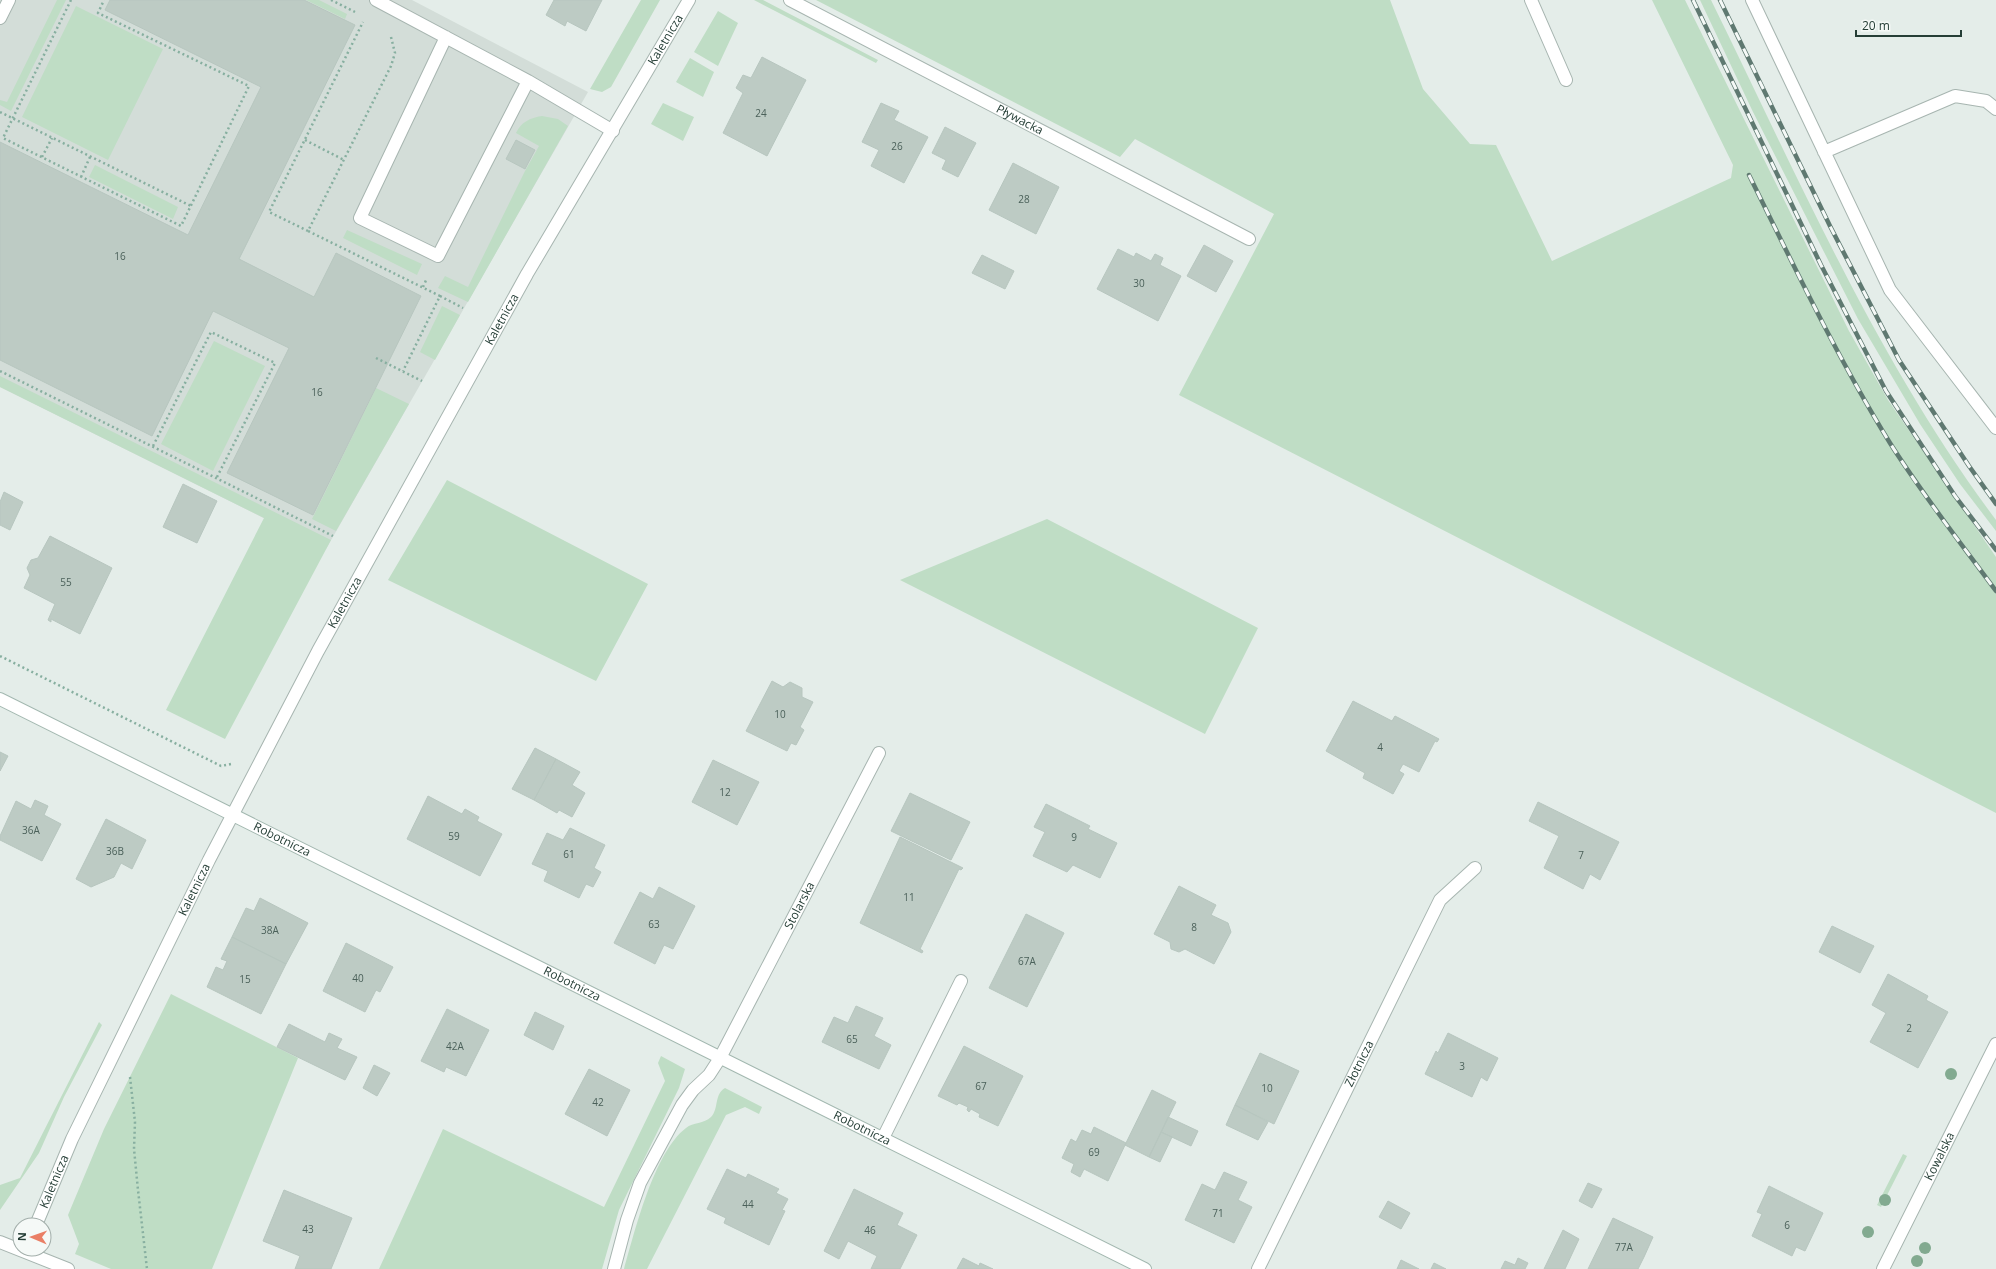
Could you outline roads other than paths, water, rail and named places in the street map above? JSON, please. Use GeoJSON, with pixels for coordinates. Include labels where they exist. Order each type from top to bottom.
{"type":"FeatureCollection","features":[{"type":"Feature","properties":{"kind":"street"},"geometry":{"type":"LineString","coordinates":[[0,18],[9,0]]}},
{"type":"Feature","properties":{"kind":"street"},"geometry":{"type":"LineString","coordinates":[[376,0],[528,82],[612,131]]}},
{"type":"Feature","properties":{"kind":"street","name":"Kaletnicza"},"geometry":{"type":"LineString","coordinates":[[39,1217],[72,1139],[232,814],[318,651],[527,274],[689,0]]}},
{"type":"Feature","properties":{"kind":"street","name":"Pływacka"},"geometry":{"type":"LineString","coordinates":[[790,0],[1249,239]]}},
{"type":"Feature","properties":{"kind":"street"},"geometry":{"type":"LineString","coordinates":[[1531,0],[1566,80]]}},
{"type":"Feature","properties":{"kind":"street"},"geometry":{"type":"LineString","coordinates":[[1752,0],[1890,290],[1996,428]]}},
{"type":"Feature","properties":{"kind":"street"},"geometry":{"type":"LineString","coordinates":[[446,37],[360,218],[438,256],[528,82]]}},
{"type":"Feature","properties":{"kind":"street"},"geometry":{"type":"LineString","coordinates":[[1824,152],[1955,96],[1986,102],[1996,109]]}},
{"type":"Feature","properties":{"kind":"street","name":"Robotnicza"},"geometry":{"type":"LineString","coordinates":[[0,699],[1144,1269]]}},
{"type":"Feature","properties":{"kind":"street","name":"Stolarska"},"geometry":{"type":"LineString","coordinates":[[614,1269],[627,1220],[640,1183],[682,1105],[693,1090],[709,1075],[720,1058],[879,753]]}},
{"type":"Feature","properties":{"kind":"street","name":"Złotnicza"},"geometry":{"type":"LineString","coordinates":[[1258,1269],[1440,900],[1475,868]]}},
{"type":"Feature","properties":{"kind":"street"},"geometry":{"type":"LineString","coordinates":[[883,1138],[961,981]]}},
{"type":"Feature","properties":{"kind":"street","name":"Kowalska"},"geometry":{"type":"LineString","coordinates":[[1883,1269],[1996,1044]]}},
{"type":"Feature","properties":{"kind":"street"},"geometry":{"type":"LineString","coordinates":[[0,1242],[12,1246]]}},
{"type":"Feature","properties":{"kind":"street"},"geometry":{"type":"LineString","coordinates":[[39,1257],[68,1269]]}},
{"type":"Feature","properties":{"kind":"railway"},"geometry":{"type":"LineString","coordinates":[[1693,0],[1821,265],[1886,391],[1955,496],[1996,550]]}},
{"type":"Feature","properties":{"kind":"railway"},"geometry":{"type":"LineString","coordinates":[[1720,0],[1830,226],[1899,360],[1996,504]]}},
{"type":"Feature","properties":{"kind":"railway"},"geometry":{"type":"LineString","coordinates":[[1749,175],[1816,311],[1871,411],[1915,481],[1996,591]]}}]}
